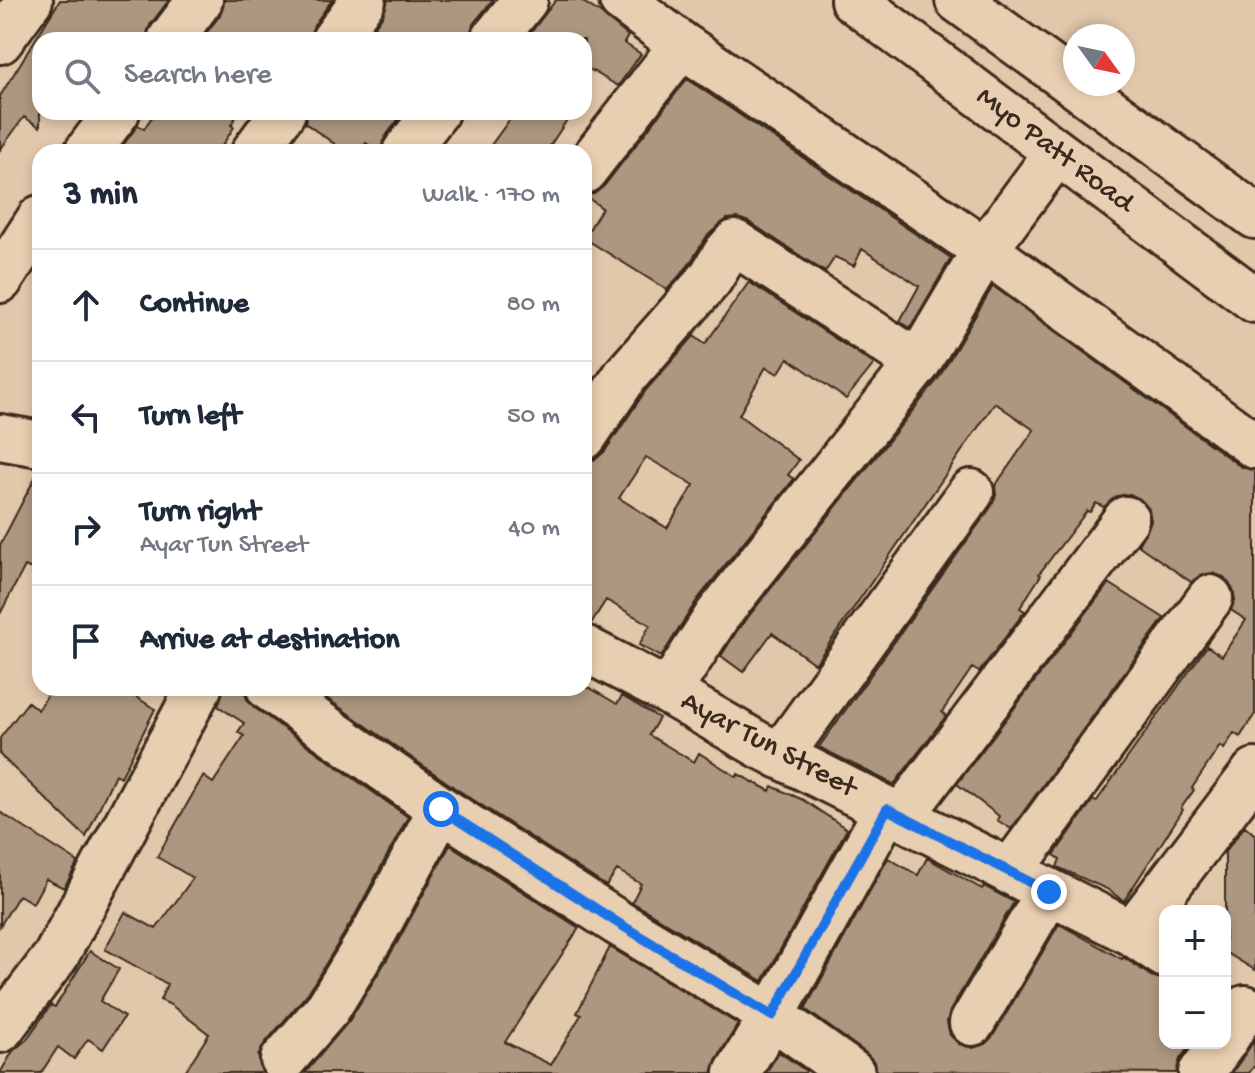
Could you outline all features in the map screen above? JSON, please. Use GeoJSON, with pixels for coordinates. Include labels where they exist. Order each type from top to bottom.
{"type":"FeatureCollection","features":[{"type":"Feature","properties":{"kind":"street"},"geometry":{"type":"LineString","coordinates":[[0,41],[30,0]]}},
{"type":"Feature","properties":{"kind":"street"},"geometry":{"type":"LineString","coordinates":[[176,32],[200,0]]}},
{"type":"Feature","properties":{"kind":"street"},"geometry":{"type":"LineString","coordinates":[[340,32],[363,0]]}},
{"type":"Feature","properties":{"kind":"street"},"geometry":{"type":"LineString","coordinates":[[499,32],[525,0]]}},
{"type":"Feature","properties":{"kind":"street"},"geometry":{"type":"LineString","coordinates":[[622,0],[682,45],[985,250],[1255,446]]}},
{"type":"Feature","properties":{"kind":"street","name":"Myo Patt Road"},"geometry":{"type":"LineString","coordinates":[[853,0],[1255,300]]}},
{"type":"Feature","properties":{"kind":"street"},"geometry":{"type":"LineString","coordinates":[[958,0],[1255,216]]}},
{"type":"Feature","properties":{"kind":"street"},"geometry":{"type":"LineString","coordinates":[[592,161],[682,45]]}},
{"type":"Feature","properties":{"kind":"street"},"geometry":{"type":"LineString","coordinates":[[93,144],[111,120]]}},
{"type":"Feature","properties":{"kind":"street"},"geometry":{"type":"LineString","coordinates":[[260,144],[277,120]]}},
{"type":"Feature","properties":{"kind":"street"},"geometry":{"type":"LineString","coordinates":[[411,144],[430,120]]}},
{"type":"Feature","properties":{"kind":"street"},"geometry":{"type":"LineString","coordinates":[[668,692],[717,616],[918,363],[985,250],[1056,154]]}},
{"type":"Feature","properties":{"kind":"street"},"geometry":{"type":"LineString","coordinates":[[0,280],[32,230]]}},
{"type":"Feature","properties":{"kind":"street"},"geometry":{"type":"LineString","coordinates":[[592,425],[626,375],[710,279],[735,243],[918,363]]}},
{"type":"Feature","properties":{"kind":"street"},"geometry":{"type":"LineString","coordinates":[[0,437],[32,443]]}},
{"type":"Feature","properties":{"kind":"street"},"geometry":{"type":"LineString","coordinates":[[780,756],[971,492]]}},
{"type":"Feature","properties":{"kind":"street"},"geometry":{"type":"LineString","coordinates":[[737,1073],[894,813],[1126,519]]}},
{"type":"Feature","properties":{"kind":"street"},"geometry":{"type":"LineString","coordinates":[[1010,872],[1210,598]]}},
{"type":"Feature","properties":{"kind":"street","name":"Ayar Tun Street"},"geometry":{"type":"LineString","coordinates":[[592,652],[780,756],[1148,944]]}},
{"type":"Feature","properties":{"kind":"street"},"geometry":{"type":"LineString","coordinates":[[0,1030],[56,956],[195,696]]}},
{"type":"Feature","properties":{"kind":"street"},"geometry":{"type":"LineString","coordinates":[[280,696],[441,809],[618,923],[772,1016],[852,1073]]}},
{"type":"Feature","properties":{"kind":"street"},"geometry":{"type":"LineString","coordinates":[[1148,944],[1255,771]]}},
{"type":"Feature","properties":{"kind":"street"},"geometry":{"type":"LineString","coordinates":[[283,1060],[328,1008],[375,931],[441,809]]}},
{"type":"Feature","properties":{"kind":"street"},"geometry":{"type":"LineString","coordinates":[[972,1023],[1049,892]]}},
{"type":"Feature","properties":{"kind":"street"},"geometry":{"type":"LineString","coordinates":[[1201,1073],[1235,1020]]}},
{"type":"Feature","properties":{"kind":"building"},"geometry":{"type":"Polygon","coordinates":[[[60,0],[169,0],[148,32],[40,32],[60,0]]]}},
{"type":"Feature","properties":{"kind":"building"},"geometry":{"type":"Polygon","coordinates":[[[224,0],[332,0],[312,32],[207,32],[220,15],[224,0]]]}},
{"type":"Feature","properties":{"kind":"building"},"geometry":{"type":"Polygon","coordinates":[[[388,0],[493,0],[473,24],[471,32],[371,32],[383,15],[388,0]]]}},
{"type":"Feature","properties":{"kind":"building"},"geometry":{"type":"Polygon","coordinates":[[[556,0],[580,0],[628,36],[624,43],[641,54],[618,86],[592,71],[592,32],[531,32],[556,0]]]}},
{"type":"Feature","properties":{"kind":"building"},"geometry":{"type":"Polygon","coordinates":[[[32,45],[32,120],[40,120],[40,127],[24,117],[0,150],[0,96],[32,45]]]}},
{"type":"Feature","properties":{"kind":"building"},"geometry":{"type":"Polygon","coordinates":[[[687,79],[951,258],[910,328],[900,321],[919,286],[862,249],[854,266],[835,257],[825,272],[749,222],[738,218],[727,219],[707,236],[688,266],[667,290],[592,243],[592,225],[602,208],[592,201],[592,194],[604,186],[687,79]]]}},
{"type":"Feature","properties":{"kind":"building"},"geometry":{"type":"Polygon","coordinates":[[[150,120],[234,120],[231,125],[234,127],[223,144],[124,144],[138,125],[144,129],[150,120]]]}},
{"type":"Feature","properties":{"kind":"building"},"geometry":{"type":"Polygon","coordinates":[[[306,120],[398,120],[383,144],[335,144],[305,123],[306,120]]]}},
{"type":"Feature","properties":{"kind":"building"},"geometry":{"type":"Polygon","coordinates":[[[509,120],[567,120],[551,144],[492,144],[509,120]]]}},
{"type":"Feature","properties":{"kind":"building"},"geometry":{"type":"Polygon","coordinates":[[[749,282],[874,364],[846,399],[788,358],[778,374],[766,367],[739,415],[799,460],[788,475],[794,479],[697,600],[661,657],[639,645],[650,625],[606,600],[592,622],[592,460],[605,451],[646,390],[694,336],[705,344],[749,282]],[[646,457],[619,498],[667,528],[694,485],[646,457]]]}},
{"type":"Feature","properties":{"kind":"building"},"geometry":{"type":"Polygon","coordinates":[[[993,286],[1240,466],[1255,471],[1255,714],[1240,737],[1234,733],[1224,749],[1220,746],[1124,901],[1107,889],[1057,867],[1060,859],[1054,855],[1093,800],[1096,802],[1207,646],[1222,656],[1246,620],[1231,610],[1235,600],[1233,589],[1224,577],[1212,573],[1201,575],[1191,582],[1138,545],[1151,521],[1149,509],[1140,499],[1130,494],[1117,496],[1104,507],[1096,503],[1090,512],[1087,511],[1039,574],[1020,608],[1025,611],[979,672],[972,668],[942,712],[946,716],[895,783],[819,747],[991,507],[996,495],[995,486],[1034,430],[995,403],[815,664],[772,633],[743,672],[721,656],[737,631],[938,379],[993,286]]]}},
{"type":"Feature","properties":{"kind":"building"},"geometry":{"type":"Polygon","coordinates":[[[32,483],[32,569],[25,566],[0,614],[0,545],[32,483]]]}},
{"type":"Feature","properties":{"kind":"building"},"geometry":{"type":"Polygon","coordinates":[[[1109,583],[1164,618],[1011,829],[957,784],[1109,583]]]}},
{"type":"Feature","properties":{"kind":"building"},"geometry":{"type":"Polygon","coordinates":[[[592,689],[617,704],[622,696],[659,718],[649,735],[694,762],[699,753],[737,777],[738,774],[770,791],[772,786],[803,800],[847,829],[763,981],[632,902],[641,884],[617,870],[606,886],[455,788],[323,696],[592,696],[592,689]]]}},
{"type":"Feature","properties":{"kind":"building"},"geometry":{"type":"Polygon","coordinates":[[[47,696],[137,696],[155,709],[121,777],[115,774],[86,837],[0,755],[0,738],[28,702],[38,710],[47,696]]]}},
{"type":"Feature","properties":{"kind":"building"},"geometry":{"type":"Polygon","coordinates":[[[221,696],[246,696],[255,708],[408,817],[353,919],[308,993],[264,1044],[258,1056],[263,1073],[184,1073],[209,1034],[160,1000],[167,984],[105,949],[125,912],[156,929],[193,878],[157,857],[203,776],[213,783],[244,736],[238,732],[244,723],[218,706],[221,696]]]}},
{"type":"Feature","properties":{"kind":"building"},"geometry":{"type":"Polygon","coordinates":[[[0,812],[78,862],[64,888],[46,879],[33,903],[19,895],[0,926],[0,812]]]}},
{"type":"Feature","properties":{"kind":"building"},"geometry":{"type":"Polygon","coordinates":[[[1245,826],[1255,835],[1255,970],[1231,956],[1231,905],[1225,905],[1225,852],[1245,826]]]}},
{"type":"Feature","properties":{"kind":"building"},"geometry":{"type":"Polygon","coordinates":[[[450,845],[579,928],[505,1042],[551,1065],[581,1015],[577,1013],[610,947],[738,1024],[716,1060],[712,1073],[305,1073],[349,1021],[397,943],[450,845]]]}},
{"type":"Feature","properties":{"kind":"building"},"geometry":{"type":"Polygon","coordinates":[[[888,858],[918,875],[927,858],[982,889],[984,886],[1014,902],[950,1011],[947,1022],[950,1035],[959,1044],[973,1048],[985,1044],[993,1036],[1059,924],[1159,978],[1159,1049],[1188,1049],[1180,1059],[1176,1073],[876,1071],[874,1062],[866,1053],[805,1009],[888,858]]]}},
{"type":"Feature","properties":{"kind":"building"},"geometry":{"type":"Polygon","coordinates":[[[90,951],[119,969],[100,1001],[124,1017],[103,1049],[88,1039],[74,1059],[58,1047],[41,1073],[0,1073],[13,1051],[26,1040],[51,1005],[55,1007],[90,951]]]}},
{"type":"Feature","properties":{"kind":"building"},"geometry":{"type":"Polygon","coordinates":[[[1254,1041],[1255,1065],[1249,1073],[1232,1073],[1254,1041]]]}},
{"type":"Feature","properties":{"kind":"building"},"geometry":{"type":"Polygon","coordinates":[[[779,1052],[806,1071],[805,1073],[766,1073],[779,1052]]]}},
{"type":"Feature","properties":{"kind":"route"},"geometry":{"type":"LineString","coordinates":[[441,809],[618,923],[772,1016],[887,809],[1049,892]]}}]}
